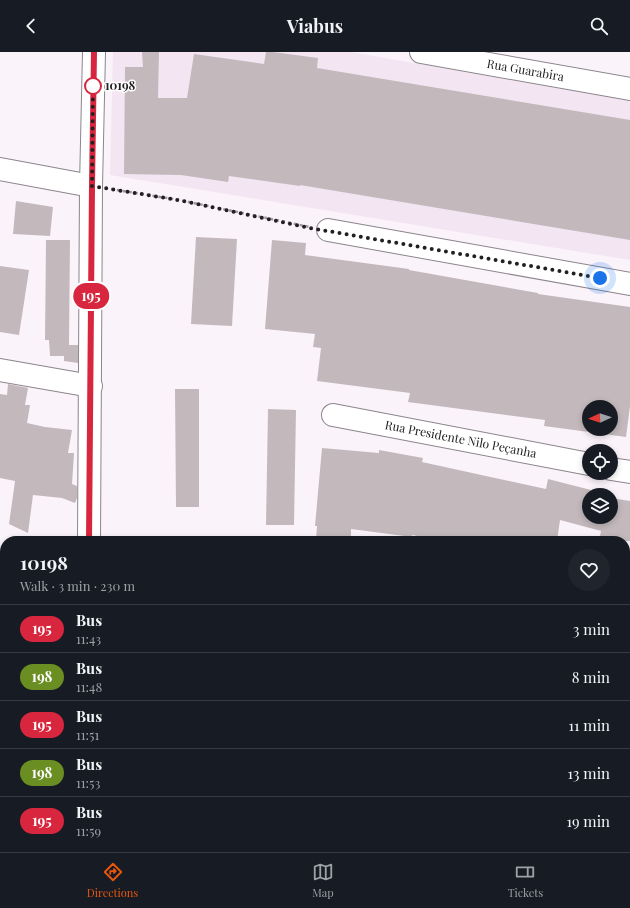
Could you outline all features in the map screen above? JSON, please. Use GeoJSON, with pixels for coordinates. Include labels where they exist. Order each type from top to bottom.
{"type":"FeatureCollection","features":[{"type":"Feature","properties":{"kind":"street"},"geometry":{"type":"LineString","coordinates":[[89,536],[94,52]]}},
{"type":"Feature","properties":{"kind":"street","name":"Rua Guarabira"},"geometry":{"type":"LineString","coordinates":[[421,52],[630,89]]}},
{"type":"Feature","properties":{"kind":"street"},"geometry":{"type":"LineString","coordinates":[[0,169],[92,186]]}},
{"type":"Feature","properties":{"kind":"street"},"geometry":{"type":"LineString","coordinates":[[328,230],[630,284]]}},
{"type":"Feature","properties":{"kind":"street"},"geometry":{"type":"LineString","coordinates":[[0,370],[91,386]]}},
{"type":"Feature","properties":{"kind":"street","name":"Rua Presidente Nilo Peçanha"},"geometry":{"type":"LineString","coordinates":[[333,415],[582,463]]}},
{"type":"Feature","properties":{"kind":"street"},"geometry":{"type":"LineString","coordinates":[[618,470],[630,472]]}},
{"type":"Feature","properties":{"kind":"path"},"geometry":{"type":"LineString","coordinates":[[92,186],[178,200],[310,228],[328,230]]}},
{"type":"Feature","properties":{"kind":"shaded area"},"geometry":{"type":"Polygon","coordinates":[[[113,52],[351,52],[630,101],[630,260],[110,175],[113,52]]]}},
{"type":"Feature","properties":{"kind":"building"},"geometry":{"type":"Polygon","coordinates":[[[142,52],[159,52],[158,98],[187,98],[194,54],[264,64],[266,52],[273,52],[318,58],[317,68],[630,120],[630,240],[300,185],[229,176],[228,182],[181,175],[124,174],[125,67],[143,67],[142,52]]]}},
{"type":"Feature","properties":{"kind":"building"},"geometry":{"type":"Polygon","coordinates":[[[16,201],[53,207],[50,236],[13,234],[16,201]]]}},
{"type":"Feature","properties":{"kind":"building"},"geometry":{"type":"Polygon","coordinates":[[[196,237],[237,239],[232,326],[191,324],[196,237]]]}},
{"type":"Feature","properties":{"kind":"building"},"geometry":{"type":"Polygon","coordinates":[[[46,240],[70,240],[69,345],[78,345],[78,363],[64,361],[64,356],[50,356],[49,340],[45,340],[46,240]]]}},
{"type":"Feature","properties":{"kind":"building"},"geometry":{"type":"Polygon","coordinates":[[[272,240],[306,243],[305,255],[409,269],[538,294],[630,307],[630,406],[626,437],[618,436],[618,400],[582,400],[582,431],[544,426],[545,420],[408,402],[410,393],[317,381],[321,348],[313,347],[315,334],[265,329],[272,240]]]}},
{"type":"Feature","properties":{"kind":"building"},"geometry":{"type":"Polygon","coordinates":[[[0,266],[29,270],[19,335],[0,332],[0,266]]]}},
{"type":"Feature","properties":{"kind":"building"},"geometry":{"type":"Polygon","coordinates":[[[8,384],[28,388],[25,405],[30,405],[27,423],[72,430],[68,453],[74,453],[72,484],[77,486],[77,498],[75,503],[62,498],[33,495],[28,533],[9,524],[15,481],[0,478],[0,394],[7,395],[8,384]]]}},
{"type":"Feature","properties":{"kind":"building"},"geometry":{"type":"Polygon","coordinates":[[[175,389],[199,389],[199,507],[176,507],[175,389]]]}},
{"type":"Feature","properties":{"kind":"building"},"geometry":{"type":"Polygon","coordinates":[[[268,409],[296,410],[294,525],[266,525],[268,409]]]}},
{"type":"Feature","properties":{"kind":"building"},"geometry":{"type":"Polygon","coordinates":[[[322,448],[379,453],[379,450],[423,458],[422,462],[546,489],[548,479],[583,488],[582,524],[618,524],[618,499],[630,501],[630,536],[600,536],[601,531],[560,520],[558,536],[404,536],[351,529],[351,536],[316,536],[317,526],[315,526],[322,448]]]}},
{"type":"Feature","properties":{"kind":"bus line","name":"195"},"geometry":{"type":"LineString","coordinates":[[89,536],[94,52]]}},
{"type":"Feature","properties":{"kind":"place","name":"10198"},"geometry":{"type":"Point","coordinates":[93,86]}},
{"type":"Feature","properties":{"kind":"route"},"geometry":{"type":"LineString","coordinates":[[93,86],[93,82],[92,186],[178,200],[310,228],[600,278]]}}]}
